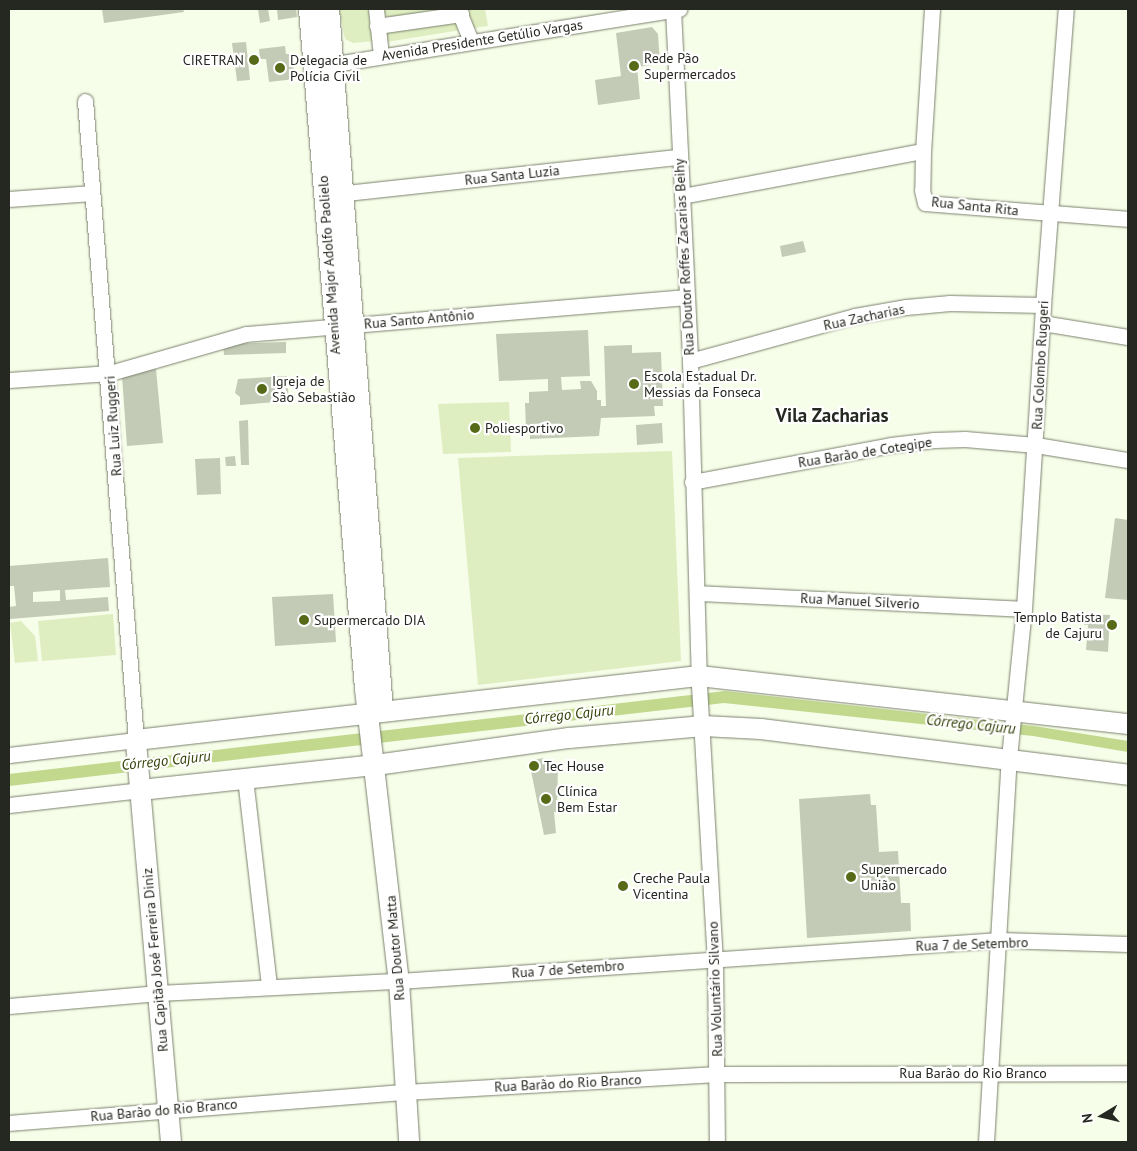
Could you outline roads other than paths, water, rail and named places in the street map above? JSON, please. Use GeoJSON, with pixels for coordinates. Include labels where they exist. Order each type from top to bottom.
{"type":"FeatureCollection","features":[{"type":"Feature","properties":{"kind":"main road","name":"Avenida Major Adolfo Paolielo"},"geometry":{"type":"LineString","coordinates":[[309,9],[324,66],[346,193],[375,717]]}},
{"type":"Feature","properties":{"kind":"main road","name":"Avenida Major Adolfo Paolielo"},"geometry":{"type":"LineString","coordinates":[[329,9],[324,66],[334,326],[365,689],[375,717]]}},
{"type":"Feature","properties":{"kind":"main road"},"geometry":{"type":"LineString","coordinates":[[137,745],[699,680],[1012,715],[1128,724]]}},
{"type":"Feature","properties":{"kind":"main road","name":"Rua Doutor Matta"},"geometry":{"type":"LineString","coordinates":[[375,717],[375,759],[399,981],[409,1142]]}},
{"type":"Feature","properties":{"kind":"main road"},"geometry":{"type":"LineString","coordinates":[[141,784],[245,778],[375,759],[703,721],[761,729],[1009,754],[1128,775]]}},
{"type":"Feature","properties":{"kind":"main road","name":"Rua Capitão José Ferreira Diniz"},"geometry":{"type":"LineString","coordinates":[[137,745],[171,1142]]}},
{"type":"Feature","properties":{"kind":"street"},"geometry":{"type":"LineString","coordinates":[[376,9],[380,56]]}},
{"type":"Feature","properties":{"kind":"street","name":"Avenida Presidente Getúlio Vargas"},"geometry":{"type":"LineString","coordinates":[[324,66],[675,9]]}},
{"type":"Feature","properties":{"kind":"street","name":"Rua Doutor Roffes Zacarias Beihy"},"geometry":{"type":"LineString","coordinates":[[675,9],[685,298],[690,361],[699,680]]}},
{"type":"Feature","properties":{"kind":"street","name":"Rua Santa Rita"},"geometry":{"type":"LineString","coordinates":[[932,9],[923,151],[923,198],[929,205],[1128,219]]}},
{"type":"Feature","properties":{"kind":"street","name":"Rua Colombo Ruggeri"},"geometry":{"type":"LineString","coordinates":[[986,1142],[1000,940],[1009,754],[1024,609],[1036,445],[1043,305],[1066,9]]}},
{"type":"Feature","properties":{"kind":"street"},"geometry":{"type":"LineString","coordinates":[[377,26],[459,12],[471,42]]}},
{"type":"Feature","properties":{"kind":"street","name":"Rua Luiz Ruggeri"},"geometry":{"type":"LineString","coordinates":[[85,101],[110,373],[137,745]]}},
{"type":"Feature","properties":{"kind":"street"},"geometry":{"type":"LineString","coordinates":[[682,196],[923,151]]}},
{"type":"Feature","properties":{"kind":"street","name":"Rua Santa Luzia"},"geometry":{"type":"LineString","coordinates":[[346,193],[679,157]]}},
{"type":"Feature","properties":{"kind":"street"},"geometry":{"type":"LineString","coordinates":[[9,199],[92,193]]}},
{"type":"Feature","properties":{"kind":"street","name":"Rua Santo Antônio"},"geometry":{"type":"LineString","coordinates":[[9,380],[110,373],[246,334],[685,298]]}},
{"type":"Feature","properties":{"kind":"street","name":"Rua Zacharias"},"geometry":{"type":"LineString","coordinates":[[690,361],[855,316],[950,303],[1043,305]]}},
{"type":"Feature","properties":{"kind":"street"},"geometry":{"type":"LineString","coordinates":[[1043,323],[1128,337]]}},
{"type":"Feature","properties":{"kind":"street","name":"Rua Barão de Cotegipe"},"geometry":{"type":"LineString","coordinates":[[692,482],[900,444],[965,439],[1036,445],[1128,460]]}},
{"type":"Feature","properties":{"kind":"street","name":"Rua Manuel Silverio"},"geometry":{"type":"LineString","coordinates":[[697,593],[1024,609]]}},
{"type":"Feature","properties":{"kind":"street","name":"Rua Voluntário Silvano"},"geometry":{"type":"LineString","coordinates":[[699,680],[703,721],[715,959],[717,1142]]}},
{"type":"Feature","properties":{"kind":"street"},"geometry":{"type":"LineString","coordinates":[[9,755],[137,745]]}},
{"type":"Feature","properties":{"kind":"street"},"geometry":{"type":"LineString","coordinates":[[245,778],[269,986]]}},
{"type":"Feature","properties":{"kind":"street"},"geometry":{"type":"LineString","coordinates":[[9,805],[141,784]]}},
{"type":"Feature","properties":{"kind":"street","name":"Rua 7 de Setembro"},"geometry":{"type":"LineString","coordinates":[[9,1006],[158,993],[399,981],[1000,940],[1128,944]]}},
{"type":"Feature","properties":{"kind":"street","name":"Rua Barão do Rio Branco"},"geometry":{"type":"LineString","coordinates":[[9,1123],[168,1109],[405,1092],[717,1074],[1128,1073]]}},
{"type":"Feature","properties":{"kind":"water","name":"Córrego Cajuru"},"geometry":{"type":"Polygon","coordinates":[[[725,691],[1034,726],[1128,741],[1128,752],[1033,736],[724,703],[9,786],[9,774],[725,691]]]}},
{"type":"Feature","properties":{"kind":"place","name":"CIRETRAN"},"geometry":{"type":"Point","coordinates":[254,60]}},
{"type":"Feature","properties":{"kind":"place","name":"Rede Pão Supermercados"},"geometry":{"type":"Point","coordinates":[634,66]}},
{"type":"Feature","properties":{"kind":"place","name":"Delegacia de Polícia Civil"},"geometry":{"type":"Point","coordinates":[280,68]}},
{"type":"Feature","properties":{"kind":"place","name":"Escola Estadual Dr. Messias da Fonseca"},"geometry":{"type":"Point","coordinates":[634,384]}},
{"type":"Feature","properties":{"kind":"place","name":"Igreja de São Sebastião"},"geometry":{"type":"Point","coordinates":[262,389]}},
{"type":"Feature","properties":{"kind":"place","name":"Poliesportivo"},"geometry":{"type":"Point","coordinates":[475,428]}},
{"type":"Feature","properties":{"kind":"place","name":"Supermercado DIA"},"geometry":{"type":"Point","coordinates":[304,620]}},
{"type":"Feature","properties":{"kind":"place","name":"Templo Batista de Cajuru"},"geometry":{"type":"Point","coordinates":[1112,625]}},
{"type":"Feature","properties":{"kind":"place","name":"Tec House"},"geometry":{"type":"Point","coordinates":[534,766]}},
{"type":"Feature","properties":{"kind":"place","name":"Clínica Bem Estar"},"geometry":{"type":"Point","coordinates":[546,799]}},
{"type":"Feature","properties":{"kind":"place","name":"Supermercado União"},"geometry":{"type":"Point","coordinates":[851,877]}},
{"type":"Feature","properties":{"kind":"place","name":"Creche Paula Vicentina"},"geometry":{"type":"Point","coordinates":[623,886]}},
{"type":"Feature","properties":{"kind":"district","name":"Vila Zacharias"},"geometry":{"type":"Point","coordinates":[832,416]}}]}
